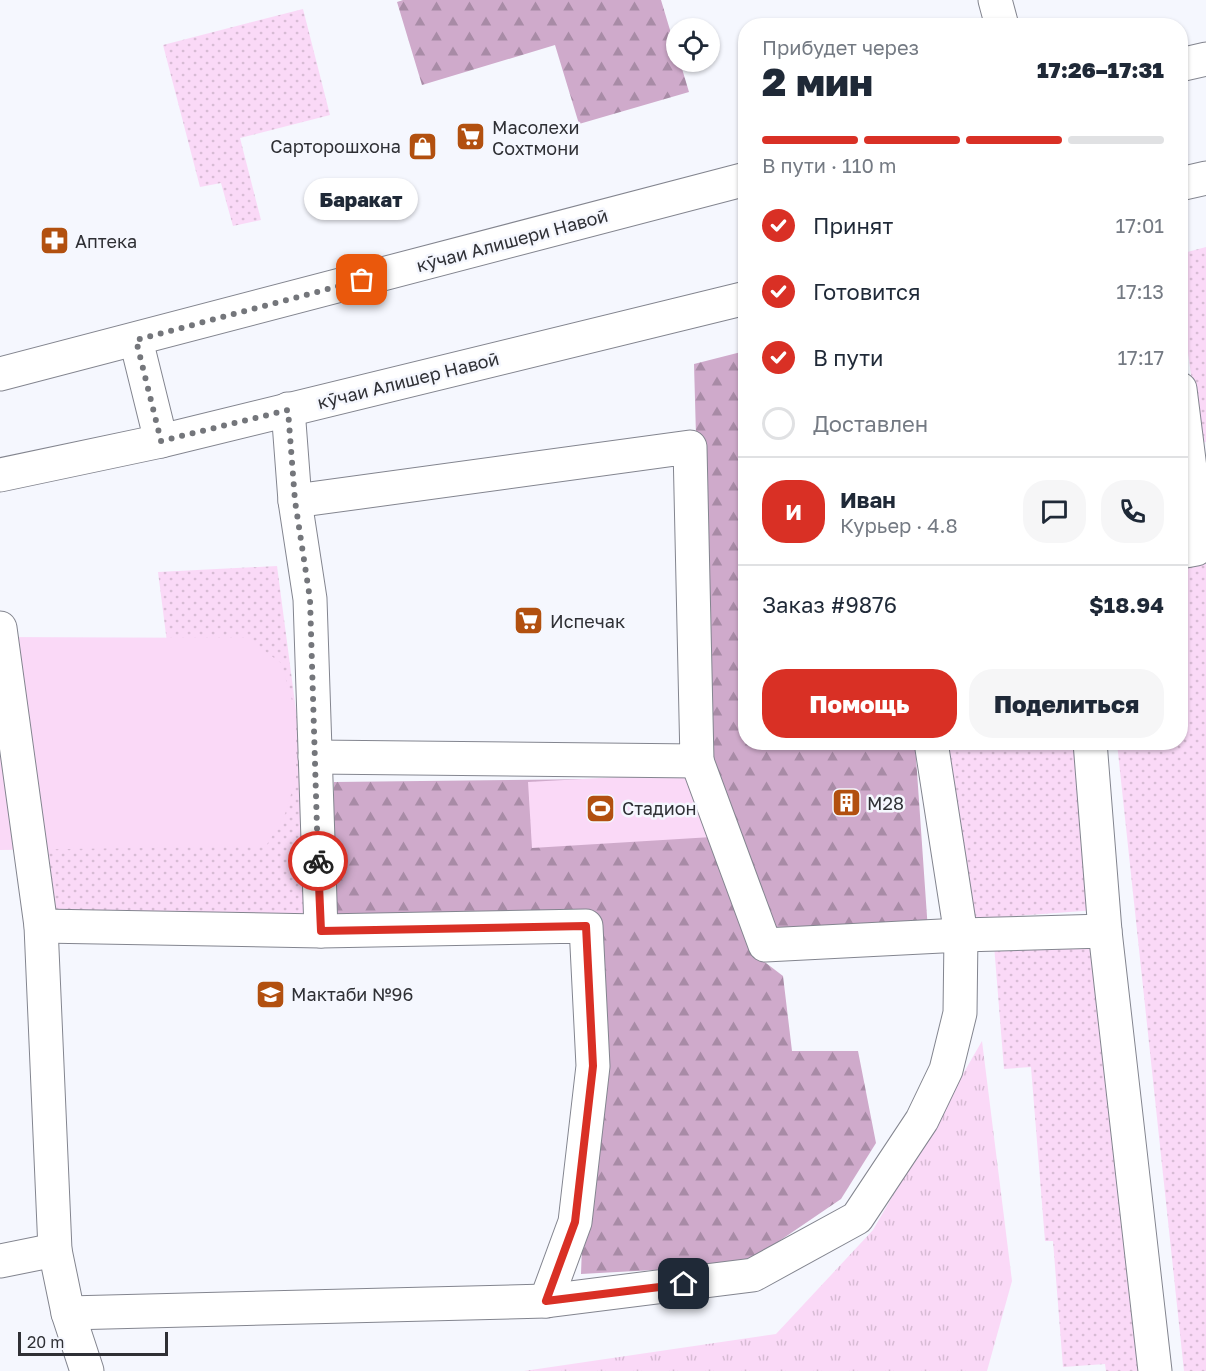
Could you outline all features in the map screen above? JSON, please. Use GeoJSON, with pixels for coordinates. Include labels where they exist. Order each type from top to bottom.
{"type":"FeatureCollection","features":[{"type":"Feature","properties":{"kind":"street"},"geometry":{"type":"LineString","coordinates":[[995,0],[1000,18]]}},
{"type":"Feature","properties":{"kind":"street"},"geometry":{"type":"LineString","coordinates":[[1188,63],[1206,59]]}},
{"type":"Feature","properties":{"kind":"street"},"geometry":{"type":"LineString","coordinates":[[1188,182],[1206,178]]}},
{"type":"Feature","properties":{"kind":"street","name":"кӯчаи Алишери Навоӣ"},"geometry":{"type":"LineString","coordinates":[[0,374],[738,181]]}},
{"type":"Feature","properties":{"kind":"street","name":"кӯчаи Алишер Навоӣ"},"geometry":{"type":"LineString","coordinates":[[0,475],[161,441],[738,300]]}},
{"type":"Feature","properties":{"kind":"street"},"geometry":{"type":"LineString","coordinates":[[136,340],[161,441]]}},
{"type":"Feature","properties":{"kind":"street"},"geometry":{"type":"LineString","coordinates":[[288,410],[295,501],[310,599],[321,931]]}},
{"type":"Feature","properties":{"kind":"street"},"geometry":{"type":"LineString","coordinates":[[1188,429],[1199,484],[1196,549],[1188,550]]}},
{"type":"Feature","properties":{"kind":"street"},"geometry":{"type":"LineString","coordinates":[[295,501],[690,447],[698,761],[765,945],[961,935],[1105,931]]}},
{"type":"Feature","properties":{"kind":"street"},"geometry":{"type":"LineString","coordinates":[[0,628],[41,926],[55,1250],[68,1313],[87,1371]]}},
{"type":"Feature","properties":{"kind":"street"},"geometry":{"type":"LineString","coordinates":[[68,1313],[546,1301],[753,1275],[857,1218],[922,1120],[946,1070],[960,1013],[961,935],[932,750]]}},
{"type":"Feature","properties":{"kind":"street"},"geometry":{"type":"LineString","coordinates":[[1091,750],[1105,931],[1155,1371]]}},
{"type":"Feature","properties":{"kind":"street"},"geometry":{"type":"LineString","coordinates":[[315,757],[698,761]]}},
{"type":"Feature","properties":{"kind":"street"},"geometry":{"type":"LineString","coordinates":[[41,926],[321,931],[586,926],[593,1066],[575,1222],[546,1301]]}},
{"type":"Feature","properties":{"kind":"street"},"geometry":{"type":"LineString","coordinates":[[0,1261],[55,1250]]}},
{"type":"Feature","properties":{"kind":"green space"},"geometry":{"type":"Polygon","coordinates":[[[403,0],[661,0],[666,18],[666,72],[683,72],[689,92],[579,124],[555,45],[422,85],[397,2],[403,0]]]}},
{"type":"Feature","properties":{"kind":"green space"},"geometry":{"type":"Polygon","coordinates":[[[303,9],[330,115],[240,138],[261,220],[233,226],[221,183],[200,187],[163,45],[303,9]]]}},
{"type":"Feature","properties":{"kind":"green space"},"geometry":{"type":"Polygon","coordinates":[[[1206,247],[1206,442],[1201,443],[1188,353],[1188,252],[1206,247]]]}},
{"type":"Feature","properties":{"kind":"green space"},"geometry":{"type":"Polygon","coordinates":[[[738,353],[738,750],[915,750],[928,931],[769,936],[705,758],[694,364],[738,353]]]}},
{"type":"Feature","properties":{"kind":"green space"},"geometry":{"type":"Polygon","coordinates":[[[1206,534],[1206,1371],[1184,1371],[1118,750],[1188,750],[1188,535],[1206,534]]]}},
{"type":"Feature","properties":{"kind":"green space"},"geometry":{"type":"Polygon","coordinates":[[[277,566],[302,756],[309,913],[57,926],[33,774],[183,767],[158,572],[277,566]]]}},
{"type":"Feature","properties":{"kind":"green space"},"geometry":{"type":"Polygon","coordinates":[[[0,637],[247,638],[281,663],[296,714],[296,778],[285,814],[266,846],[0,850],[0,637]]]}},
{"type":"Feature","properties":{"kind":"green space"},"geometry":{"type":"Polygon","coordinates":[[[934,750],[1100,750],[1109,909],[949,921],[934,750]]]}},
{"type":"Feature","properties":{"kind":"green space"},"geometry":{"type":"Polygon","coordinates":[[[709,772],[712,837],[532,848],[528,782],[709,772]]]}},
{"type":"Feature","properties":{"kind":"green space"},"geometry":{"type":"Polygon","coordinates":[[[686,778],[758,957],[783,976],[792,1051],[858,1051],[876,1143],[841,1199],[744,1265],[581,1274],[594,918],[332,921],[334,782],[686,778]]]}},
{"type":"Feature","properties":{"kind":"green space"},"geometry":{"type":"Polygon","coordinates":[[[1119,936],[1155,1371],[1106,1371],[1105,1364],[1063,1367],[1053,1241],[1045,1241],[1031,1067],[1004,1069],[994,945],[1119,936]]]}},
{"type":"Feature","properties":{"kind":"green space"},"geometry":{"type":"Polygon","coordinates":[[[982,1041],[1012,1281],[987,1371],[524,1371],[776,1334],[873,1230],[982,1041]]]}},
{"type":"Feature","properties":{"kind":"way so far"},"geometry":{"type":"LineString","coordinates":[[318,861],[310,599],[295,501],[288,410],[161,441],[136,340],[362,280]]}},
{"type":"Feature","properties":{"kind":"place","name":"Масолехи Сохтмони"},"geometry":{"type":"Point","coordinates":[471,137]}},
{"type":"Feature","properties":{"kind":"place","name":"Сарторошхона"},"geometry":{"type":"Point","coordinates":[422,146]}},
{"type":"Feature","properties":{"kind":"place","name":"Аптека"},"geometry":{"type":"Point","coordinates":[54,241]}},
{"type":"Feature","properties":{"kind":"place","name":"Баракат"},"geometry":{"type":"Point","coordinates":[362,280]}},
{"type":"Feature","properties":{"kind":"place","name":"Испечак"},"geometry":{"type":"Point","coordinates":[529,621]}},
{"type":"Feature","properties":{"kind":"place","name":"М28"},"geometry":{"type":"Point","coordinates":[846,803]}},
{"type":"Feature","properties":{"kind":"place","name":"Стадион"},"geometry":{"type":"Point","coordinates":[601,808]}},
{"type":"Feature","properties":{"kind":"place","name":"Мактаби №96"},"geometry":{"type":"Point","coordinates":[270,994]}},
{"type":"Feature","properties":{"kind":"route"},"geometry":{"type":"LineString","coordinates":[[318,861],[321,931],[586,926],[593,1066],[575,1222],[546,1301],[684,1284]]}}]}
